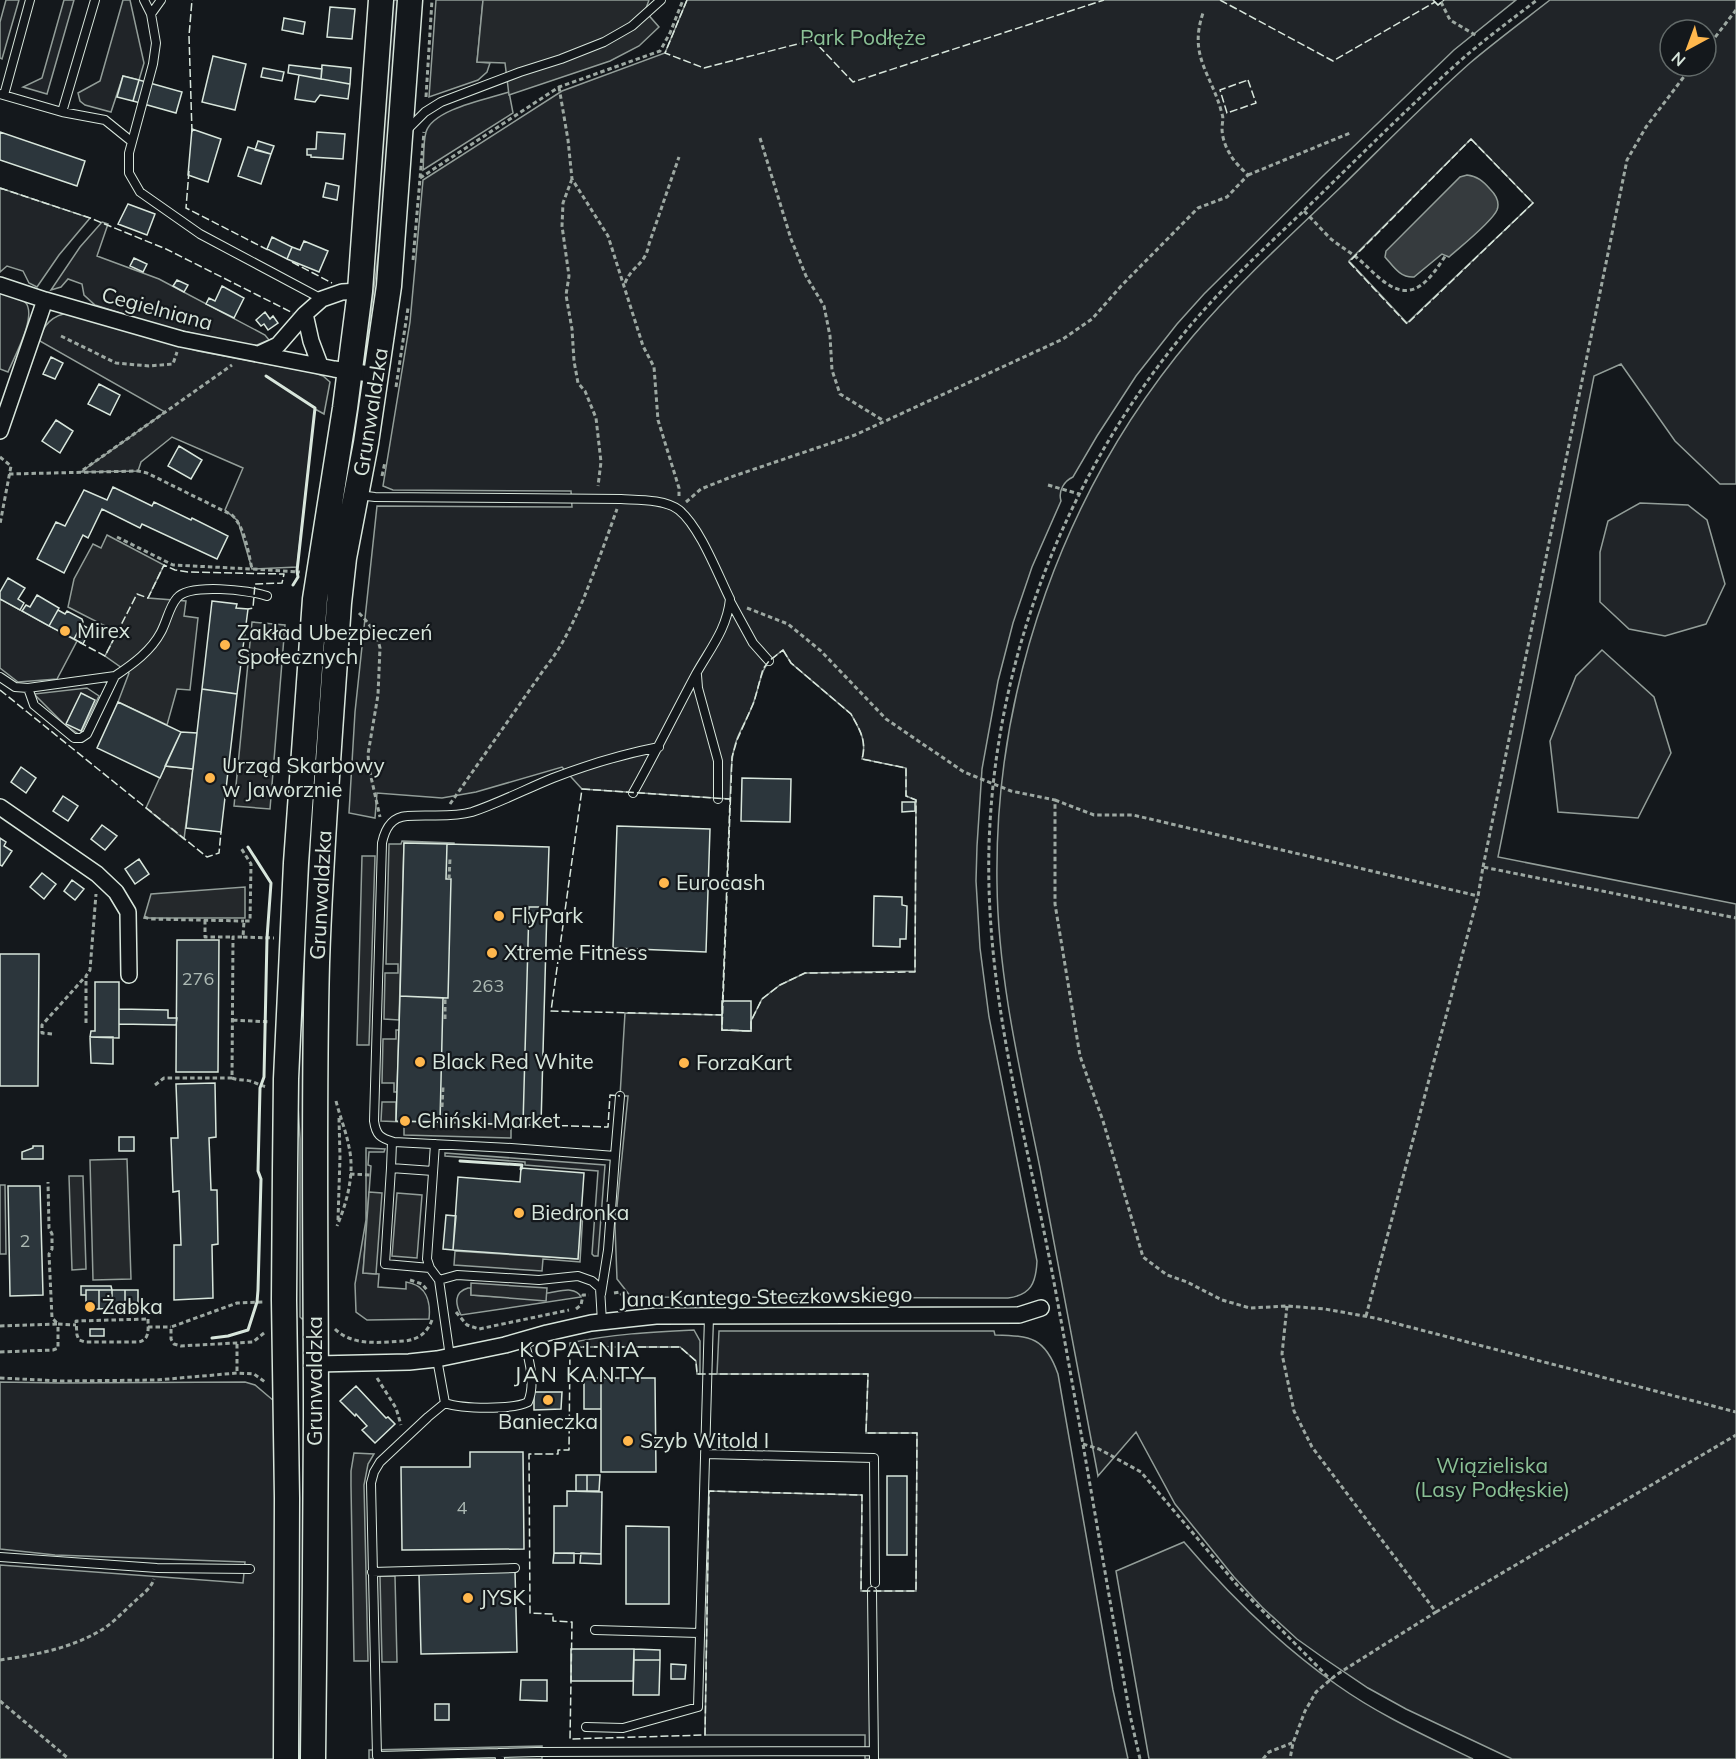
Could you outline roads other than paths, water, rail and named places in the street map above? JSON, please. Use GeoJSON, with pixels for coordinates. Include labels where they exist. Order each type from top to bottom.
{"type":"FeatureCollection","features":[{"type":"Feature","properties":{"kind":"main road","name":"Grunwaldzka"},"geometry":{"type":"LineString","coordinates":[[286,1759],[285,1107],[292,941],[305,720],[315,599],[351,370],[360,291],[381,0]]}},
{"type":"Feature","properties":{"kind":"main road","name":"Grunwaldzka"},"geometry":{"type":"LineString","coordinates":[[313,1759],[318,937],[339,603],[345,550],[357,495],[377,375],[389,286],[410,0]]}},
{"type":"Feature","properties":{"kind":"street","name":"Cegielniana"},"geometry":{"type":"LineString","coordinates":[[0,285],[181,339],[377,375]]}},
{"type":"Feature","properties":{"kind":"street"},"geometry":{"type":"LineString","coordinates":[[259,354],[278,345],[305,314],[322,299],[342,292],[360,291]]}},
{"type":"Feature","properties":{"kind":"street"},"geometry":{"type":"LineString","coordinates":[[0,431],[45,300]]}},
{"type":"Feature","properties":{"kind":"street"},"geometry":{"type":"LineString","coordinates":[[305,314],[311,341],[320,365]]}},
{"type":"Feature","properties":{"kind":"street"},"geometry":{"type":"LineString","coordinates":[[0,807],[97,874],[116,892],[128,912],[129,975]]}},
{"type":"Feature","properties":{"kind":"street","name":"Jana Kantego Steczkowskiego"},"geometry":{"type":"LineString","coordinates":[[316,1364],[408,1362],[444,1358],[547,1333],[603,1322],[656,1316],[1019,1315],[1041,1308]]}},
{"type":"Feature","properties":{"kind":"lane"},"geometry":{"type":"LineString","coordinates":[[30,0],[2,94],[62,112],[105,120],[131,141]]}},
{"type":"Feature","properties":{"kind":"lane"},"geometry":{"type":"LineString","coordinates":[[62,112],[95,0]]}},
{"type":"Feature","properties":{"kind":"lane"},"geometry":{"type":"LineString","coordinates":[[144,0],[151,14],[156,43],[153,64],[129,153],[129,173],[140,192],[200,234],[322,299]]}},
{"type":"Feature","properties":{"kind":"lane"},"geometry":{"type":"LineString","coordinates":[[151,14],[161,0]]}},
{"type":"Feature","properties":{"kind":"lane"},"geometry":{"type":"LineString","coordinates":[[400,138],[425,112],[441,102],[604,42],[632,26],[661,0]]}},
{"type":"Feature","properties":{"kind":"lane"},"geometry":{"type":"LineString","coordinates":[[357,495],[621,499],[655,501],[678,510],[695,529],[753,644],[769,662]]}},
{"type":"Feature","properties":{"kind":"lane"},"geometry":{"type":"LineString","coordinates":[[0,677],[15,687],[28,688],[115,676],[131,666],[150,649],[161,632],[176,598],[184,592],[230,590],[255,592],[267,596]]}},
{"type":"Feature","properties":{"kind":"lane"},"geometry":{"type":"LineString","coordinates":[[633,793],[696,674],[724,628],[729,611],[729,599]]}},
{"type":"Feature","properties":{"kind":"lane"},"geometry":{"type":"LineString","coordinates":[[696,674],[718,761],[718,799]]}},
{"type":"Feature","properties":{"kind":"lane"},"geometry":{"type":"LineString","coordinates":[[28,688],[34,705],[74,738],[81,738],[87,734],[115,676]]}},
{"type":"Feature","properties":{"kind":"lane"},"geometry":{"type":"LineString","coordinates":[[615,1156],[392,1142],[383,1139],[375,1130],[382,843],[384,833],[391,822],[399,817],[441,816],[470,812],[556,777],[632,752],[659,747]]}},
{"type":"Feature","properties":{"kind":"lane"},"geometry":{"type":"LineString","coordinates":[[603,1322],[601,1294],[608,1250],[620,1096]]}},
{"type":"Feature","properties":{"kind":"lane"},"geometry":{"type":"LineString","coordinates":[[392,1142],[385,1264],[430,1268]]}},
{"type":"Feature","properties":{"kind":"lane"},"geometry":{"type":"LineString","coordinates":[[435,1144],[428,1259],[430,1268],[439,1280],[445,1403],[380,1462],[372,1477],[370,1488],[377,1756],[874,1755],[874,1458],[705,1454]]}},
{"type":"Feature","properties":{"kind":"lane"},"geometry":{"type":"LineString","coordinates":[[391,1168],[433,1171]]}},
{"type":"Feature","properties":{"kind":"lane"},"geometry":{"type":"LineString","coordinates":[[439,1280],[457,1275],[539,1280],[578,1276],[597,1284],[601,1294]]}},
{"type":"Feature","properties":{"kind":"lane"},"geometry":{"type":"LineString","coordinates":[[586,1727],[623,1728],[698,1707],[709,1316]]}},
{"type":"Feature","properties":{"kind":"lane"},"geometry":{"type":"LineString","coordinates":[[445,1403],[463,1407],[483,1407],[515,1406],[528,1402],[531,1389],[531,1369],[524,1340]]}},
{"type":"Feature","properties":{"kind":"lane"},"geometry":{"type":"LineString","coordinates":[[0,1557],[157,1568],[250,1569]]}},
{"type":"Feature","properties":{"kind":"lane"},"geometry":{"type":"LineString","coordinates":[[372,1572],[515,1568]]}},
{"type":"Feature","properties":{"kind":"lane"},"geometry":{"type":"LineString","coordinates":[[595,1630],[699,1633]]}},
{"type":"Feature","properties":{"kind":"place","name":"Mirex"},"geometry":{"type":"Point","coordinates":[65,631]}},
{"type":"Feature","properties":{"kind":"place","name":"Zakład Ubezpieczeń Społecznych"},"geometry":{"type":"Point","coordinates":[225,645]}},
{"type":"Feature","properties":{"kind":"place","name":"Urząd Skarbowy w Jaworznie"},"geometry":{"type":"Point","coordinates":[210,778]}},
{"type":"Feature","properties":{"kind":"place","name":"Eurocash"},"geometry":{"type":"Point","coordinates":[664,883]}},
{"type":"Feature","properties":{"kind":"place","name":"FlyPark"},"geometry":{"type":"Point","coordinates":[499,916]}},
{"type":"Feature","properties":{"kind":"place","name":"Xtreme Fitness"},"geometry":{"type":"Point","coordinates":[492,953]}},
{"type":"Feature","properties":{"kind":"place","name":"Black Red White"},"geometry":{"type":"Point","coordinates":[420,1062]}},
{"type":"Feature","properties":{"kind":"place","name":"ForzaKart"},"geometry":{"type":"Point","coordinates":[684,1063]}},
{"type":"Feature","properties":{"kind":"place","name":"Chiński Market"},"geometry":{"type":"Point","coordinates":[405,1121]}},
{"type":"Feature","properties":{"kind":"place","name":"Biedronka"},"geometry":{"type":"Point","coordinates":[519,1213]}},
{"type":"Feature","properties":{"kind":"place","name":"Żabka"},"geometry":{"type":"Point","coordinates":[90,1307]}},
{"type":"Feature","properties":{"kind":"place","name":"Banieczka"},"geometry":{"type":"Point","coordinates":[548,1400]}},
{"type":"Feature","properties":{"kind":"place","name":"Szyb Witold I"},"geometry":{"type":"Point","coordinates":[628,1441]}},
{"type":"Feature","properties":{"kind":"place","name":"JYSK"},"geometry":{"type":"Point","coordinates":[468,1598]}},
{"type":"Feature","properties":{"kind":"district","name":"KOPALNIA JAN KANTY"},"geometry":{"type":"Point","coordinates":[580,1362]}},
{"type":"Feature","properties":{"kind":"park label","name":"Park Podłęże"},"geometry":{"type":"Point","coordinates":[863,38]}},
{"type":"Feature","properties":{"kind":"park label","name":"Wiązieliska (Lasy Podłęskie)"},"geometry":{"type":"Point","coordinates":[1492,1478]}}]}
